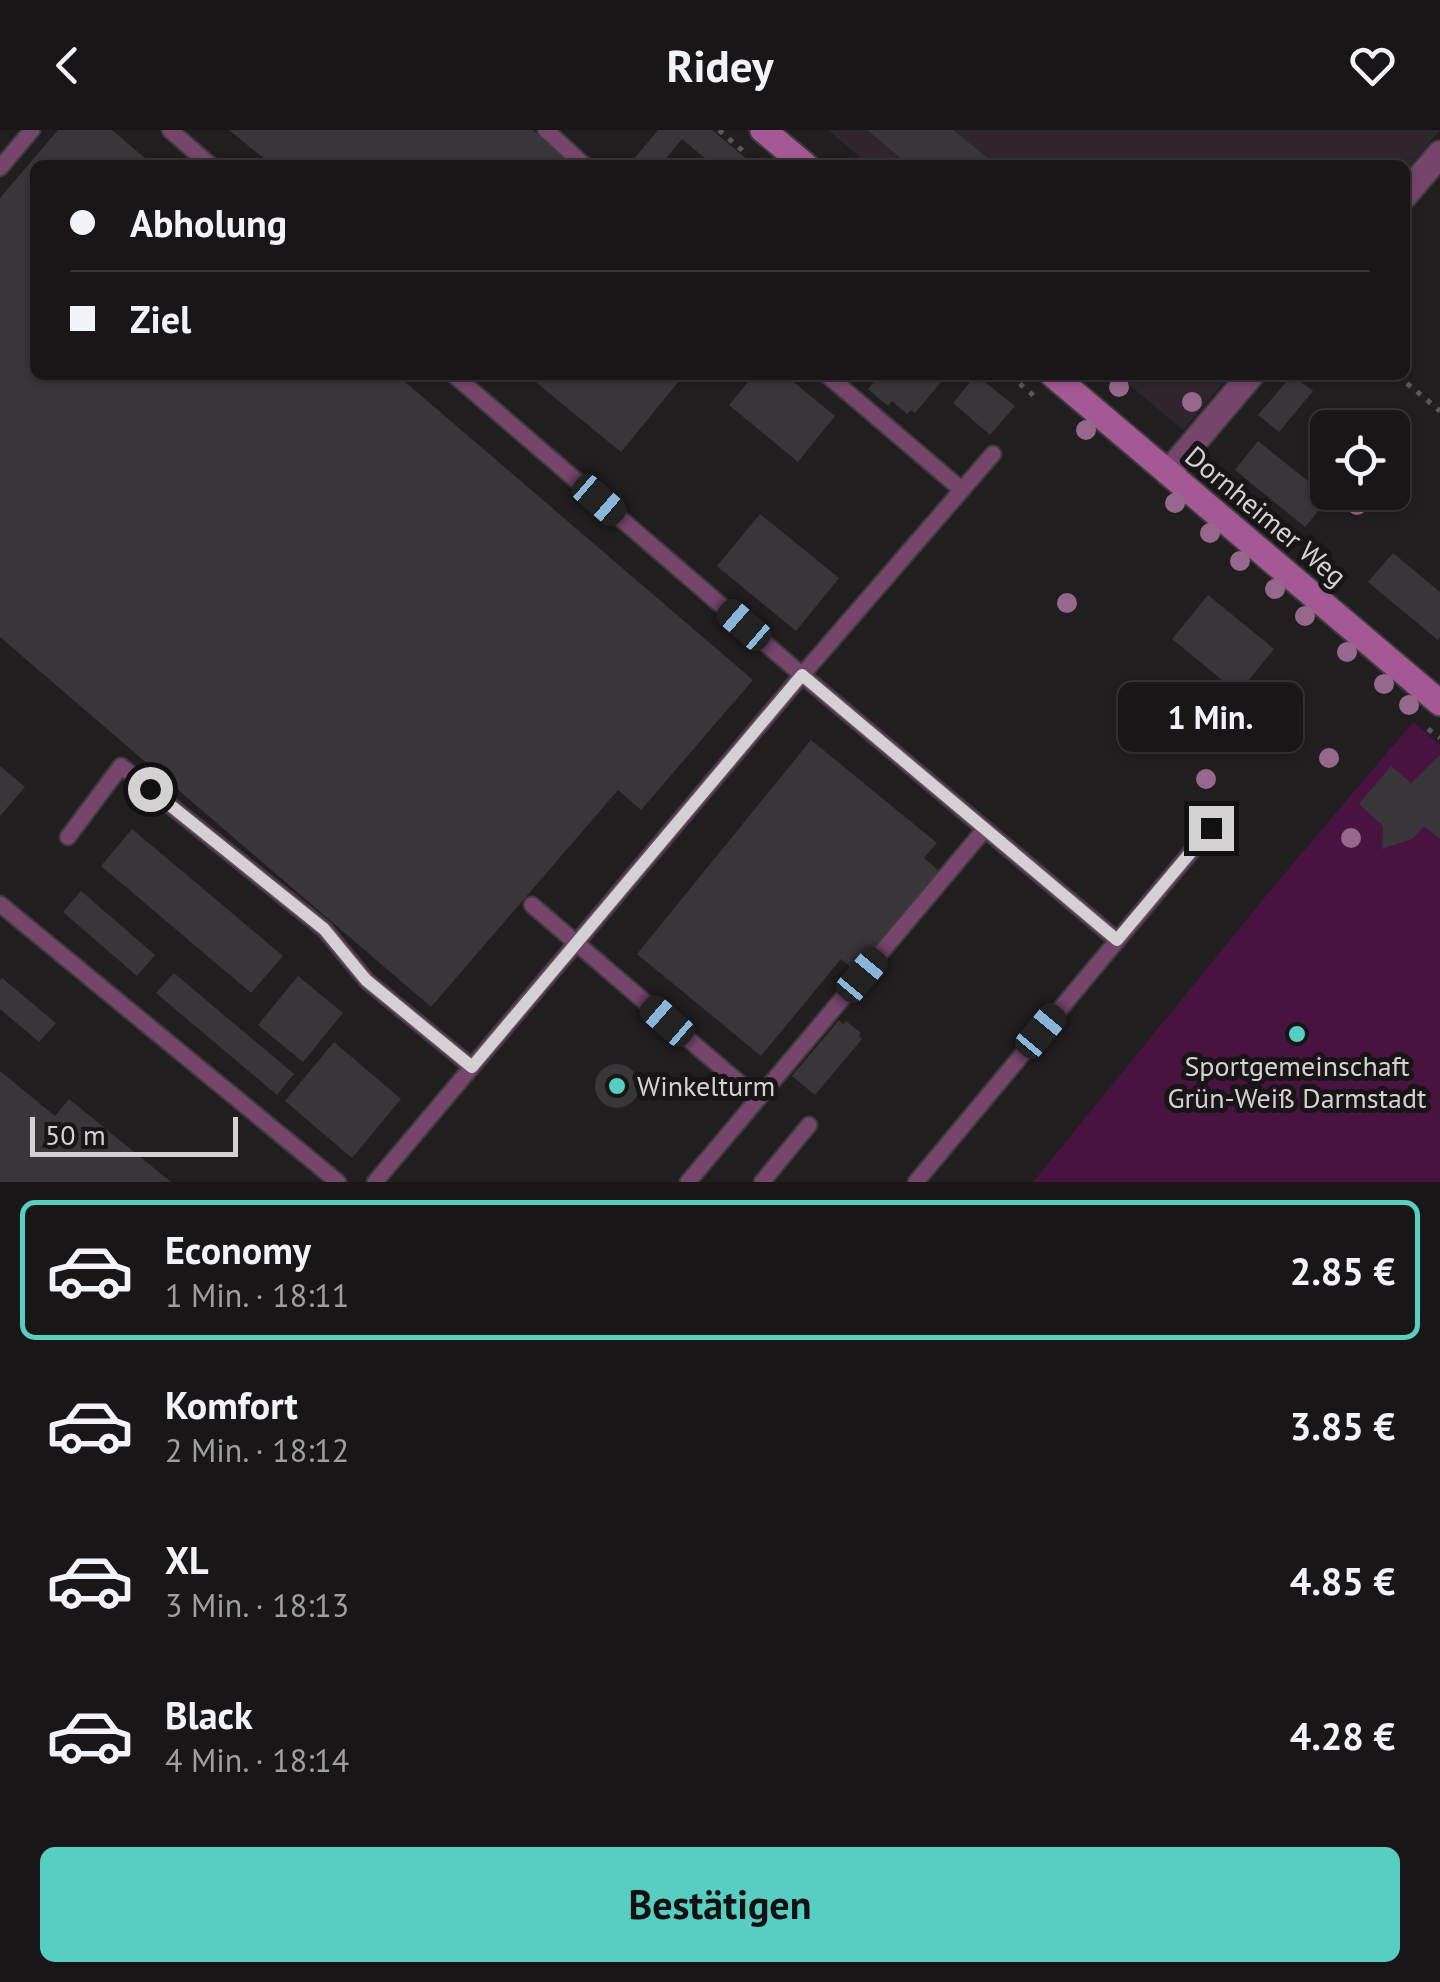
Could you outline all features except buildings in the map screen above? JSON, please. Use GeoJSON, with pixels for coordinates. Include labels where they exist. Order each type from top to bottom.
{"type":"FeatureCollection","features":[{"type":"Feature","properties":{"kind":"main road"},"geometry":{"type":"LineString","coordinates":[[763,130],[799,160]]}},
{"type":"Feature","properties":{"kind":"main road","name":"Dornheimer Weg"},"geometry":{"type":"LineString","coordinates":[[1059,380],[1439,699]]}},
{"type":"Feature","properties":{"kind":"street"},"geometry":{"type":"LineString","coordinates":[[1410,190],[1440,154]]}},
{"type":"Feature","properties":{"kind":"street"},"geometry":{"type":"LineString","coordinates":[[1168,473],[1247,380]]}},
{"type":"Feature","properties":{"kind":"lane"},"geometry":{"type":"LineString","coordinates":[[0,168],[32,130]]}},
{"type":"Feature","properties":{"kind":"lane"},"geometry":{"type":"LineString","coordinates":[[170,130],[204,160]]}},
{"type":"Feature","properties":{"kind":"lane"},"geometry":{"type":"LineString","coordinates":[[546,130],[579,160]]}},
{"type":"Feature","properties":{"kind":"lane"},"geometry":{"type":"LineString","coordinates":[[460,380],[1117,940]]}},
{"type":"Feature","properties":{"kind":"lane"},"geometry":{"type":"LineString","coordinates":[[833,380],[962,490]]}},
{"type":"Feature","properties":{"kind":"lane"},"geometry":{"type":"LineString","coordinates":[[375,1182],[993,454]]}},
{"type":"Feature","properties":{"kind":"lane"},"geometry":{"type":"LineString","coordinates":[[68,837],[121,766],[324,929],[366,980],[472,1067]]}},
{"type":"Feature","properties":{"kind":"lane"},"geometry":{"type":"LineString","coordinates":[[916,1182],[1211,828]]}},
{"type":"Feature","properties":{"kind":"lane"},"geometry":{"type":"LineString","coordinates":[[688,1182],[985,829]]}},
{"type":"Feature","properties":{"kind":"lane"},"geometry":{"type":"LineString","coordinates":[[0,904],[338,1182]]}},
{"type":"Feature","properties":{"kind":"lane"},"geometry":{"type":"LineString","coordinates":[[532,905],[758,1099]]}},
{"type":"Feature","properties":{"kind":"lane"},"geometry":{"type":"LineString","coordinates":[[762,1182],[810,1125]]}},
{"type":"Feature","properties":{"kind":"path"},"geometry":{"type":"LineString","coordinates":[[719,130],[746,153]]}},
{"type":"Feature","properties":{"kind":"path"},"geometry":{"type":"LineString","coordinates":[[1404,380],[1440,411]]}},
{"type":"Feature","properties":{"kind":"shaded area"},"geometry":{"type":"Polygon","coordinates":[[[828,130],[1440,130],[1410,165],[1410,160],[863,160],[828,130]]]}},
{"type":"Feature","properties":{"kind":"shaded area"},"geometry":{"type":"Polygon","coordinates":[[[1124,380],[1226,380],[1183,430],[1124,380]]]}},
{"type":"Feature","properties":{"kind":"shaded area","name":"Sportgemeinschaft Grün-Weiß Darmstadt"},"geometry":{"type":"Polygon","coordinates":[[[1413,722],[1440,745],[1440,1182],[1033,1182],[1274,886],[1413,722]]]}},
{"type":"Feature","properties":{"kind":"place","name":"Sportgemeinschaft Grün-Weiß Darmstadt"},"geometry":{"type":"Point","coordinates":[1297,1034]}},
{"type":"Feature","properties":{"kind":"place","name":"Winkelturm"},"geometry":{"type":"Point","coordinates":[617,1086]}},
{"type":"Feature","properties":{"kind":"route"},"geometry":{"type":"LineString","coordinates":[[150,789],[324,929],[366,980],[472,1067],[802,675],[1117,940],[1211,828]]}}]}
